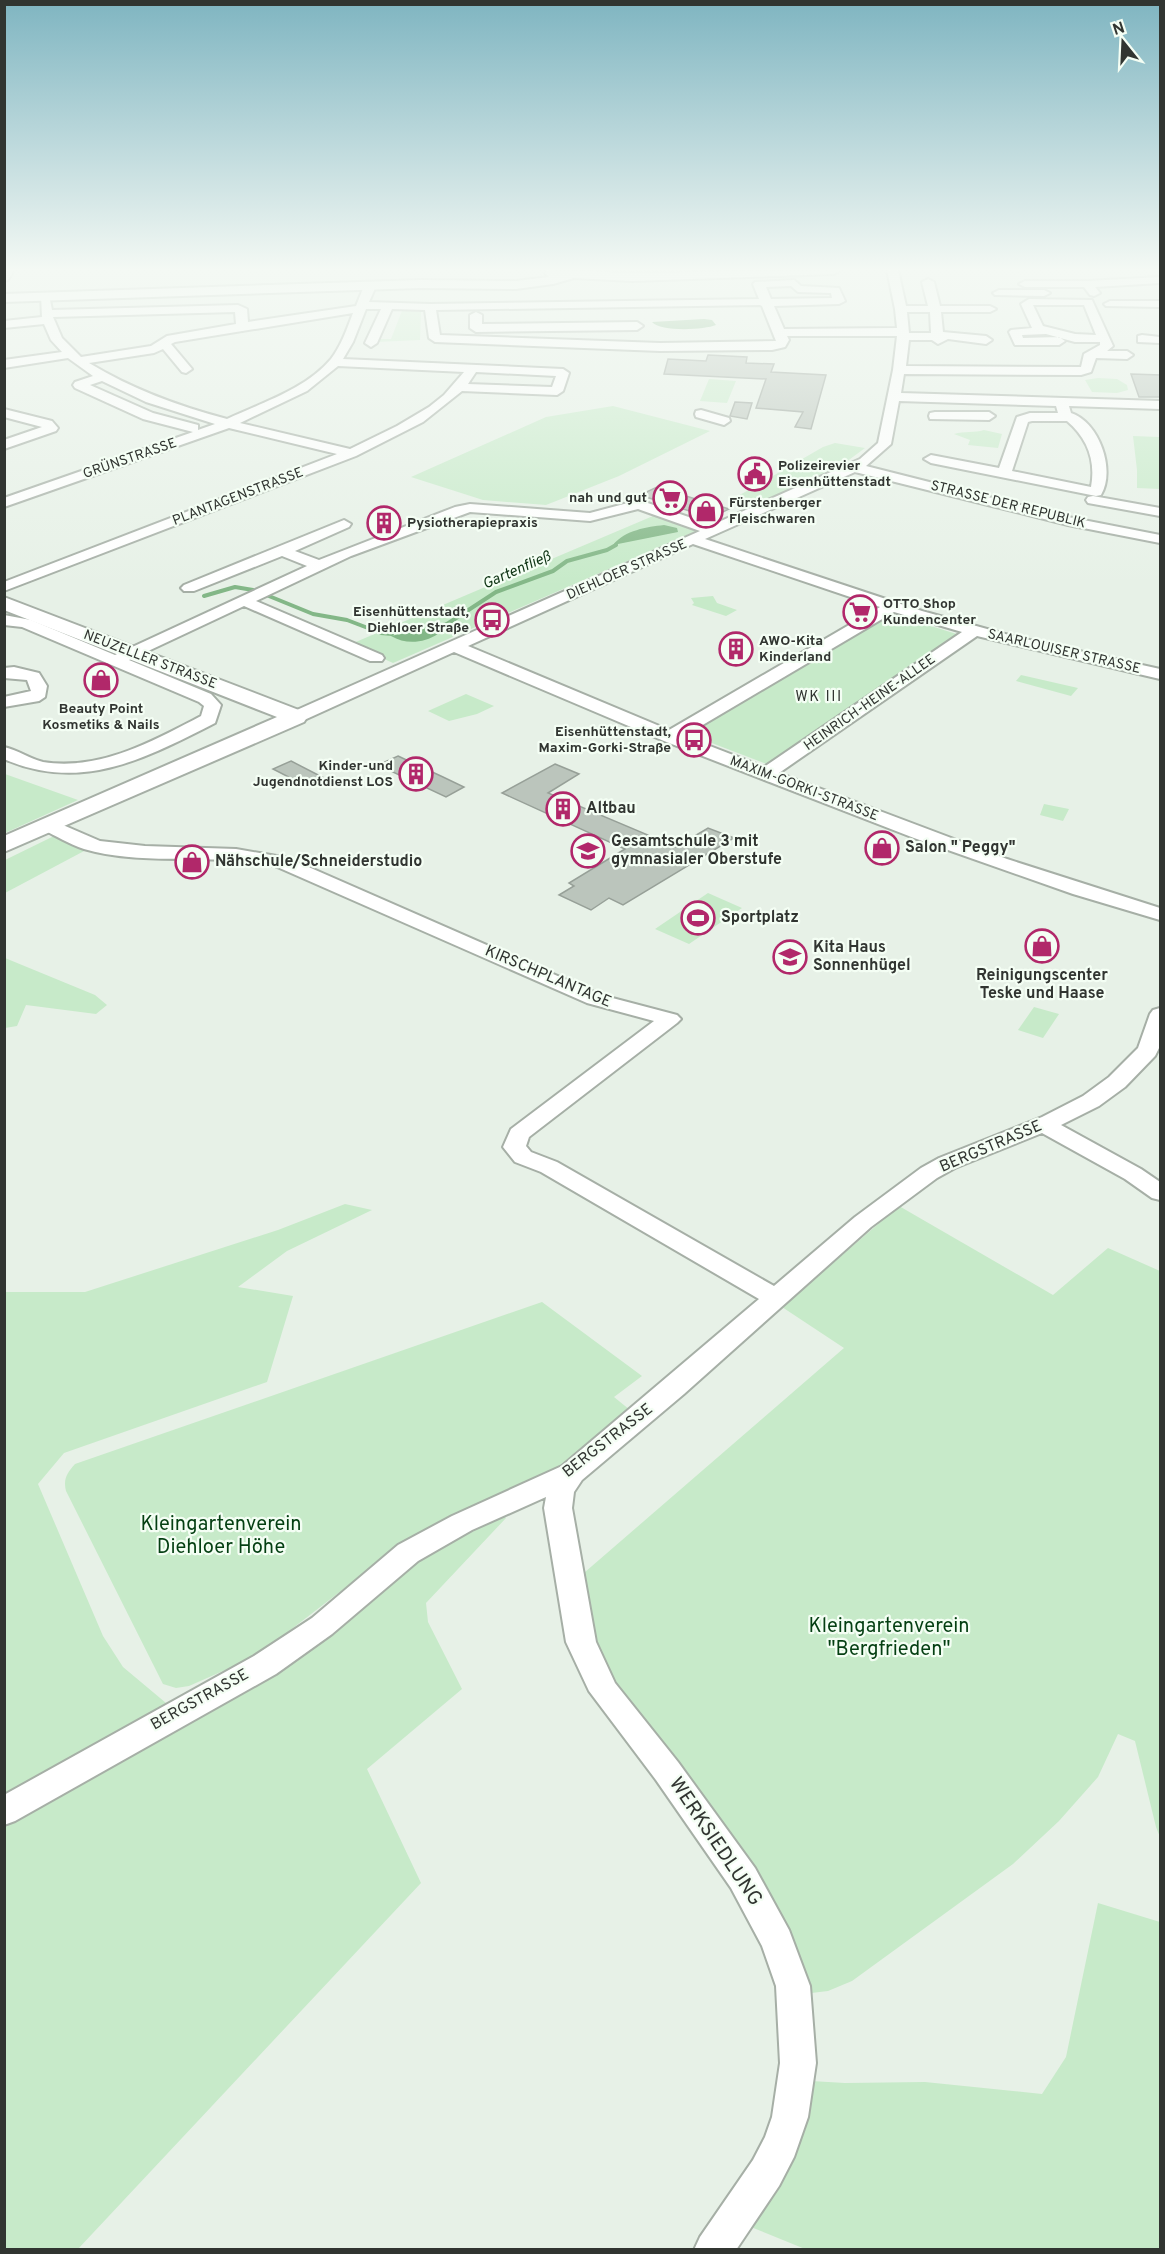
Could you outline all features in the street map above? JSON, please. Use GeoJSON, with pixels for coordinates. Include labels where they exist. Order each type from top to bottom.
{"type":"FeatureCollection","features":[{"type":"Feature","properties":{"kind":"main road","name":"NEUZELLER STRASSE"},"geometry":{"type":"LineString","coordinates":[[9,612],[123,657],[296,717]]}},
{"type":"Feature","properties":{"kind":"main road"},"geometry":{"type":"LineString","coordinates":[[4,845],[296,717]]}},
{"type":"Feature","properties":{"kind":"street","name":"GRÜNSTRASSE"},"geometry":{"type":"LineString","coordinates":[[8,498],[206,432],[303,388],[318,375]]}},
{"type":"Feature","properties":{"kind":"street","name":"PLANTAGENSTRASSE"},"geometry":{"type":"LineString","coordinates":[[4,587],[351,453],[403,429],[441,405],[461,387],[468,375]]}},
{"type":"Feature","properties":{"kind":"street"},"geometry":{"type":"LineString","coordinates":[[461,387],[557,390],[562,375]]}},
{"type":"Feature","properties":{"kind":"street","name":"DIEHLOER STRASSE"},"geometry":{"type":"LineString","coordinates":[[296,717],[860,465],[884,444],[898,375]]}},
{"type":"Feature","properties":{"kind":"street"},"geometry":{"type":"LineString","coordinates":[[206,432],[148,416],[79,385],[104,376],[146,398],[228,423],[351,453]]}},
{"type":"Feature","properties":{"kind":"street"},"geometry":{"type":"LineString","coordinates":[[894,397],[1063,410],[1161,405]]}},
{"type":"Feature","properties":{"kind":"street"},"geometry":{"type":"LineString","coordinates":[[1004,473],[1022,420],[1063,410]]}},
{"type":"Feature","properties":{"kind":"street"},"geometry":{"type":"LineString","coordinates":[[931,459],[1004,473],[1073,490],[1096,492],[1100,486],[1089,435],[1063,410]]}},
{"type":"Feature","properties":{"kind":"street"},"geometry":{"type":"LineString","coordinates":[[703,412],[701,414],[724,421]]}},
{"type":"Feature","properties":{"kind":"street"},"geometry":{"type":"LineString","coordinates":[[4,413],[47,424],[51,428],[4,444]]}},
{"type":"Feature","properties":{"kind":"street"},"geometry":{"type":"LineString","coordinates":[[935,416],[1030,417]]}},
{"type":"Feature","properties":{"kind":"street","name":"STRASSE DER REPUBLIK"},"geometry":{"type":"LineString","coordinates":[[860,465],[1076,515],[1161,532]]}},
{"type":"Feature","properties":{"kind":"street","name":"STRASSE DER REPUBLIK"},"geometry":{"type":"LineString","coordinates":[[860,465],[1068,521],[1161,539]]}},
{"type":"Feature","properties":{"kind":"street"},"geometry":{"type":"LineString","coordinates":[[1093,500],[1161,512]]}},
{"type":"Feature","properties":{"kind":"street"},"geometry":{"type":"LineString","coordinates":[[123,657],[346,553],[470,508],[590,517],[639,504],[715,531]]}},
{"type":"Feature","properties":{"kind":"street"},"geometry":{"type":"LineString","coordinates":[[189,588],[344,524]]}},
{"type":"Feature","properties":{"kind":"street"},"geometry":{"type":"LineString","coordinates":[[694,540],[892,603]]}},
{"type":"Feature","properties":{"kind":"street"},"geometry":{"type":"LineString","coordinates":[[282,551],[319,565]]}},
{"type":"Feature","properties":{"kind":"street"},"geometry":{"type":"LineString","coordinates":[[242,600],[376,658]]}},
{"type":"Feature","properties":{"kind":"street"},"geometry":{"type":"LineString","coordinates":[[843,600],[876,611],[863,619],[867,620]]}},
{"type":"Feature","properties":{"kind":"street"},"geometry":{"type":"LineString","coordinates":[[670,737],[892,603]]}},
{"type":"Feature","properties":{"kind":"street","name":"SAARLOUISER STRASSE"},"geometry":{"type":"LineString","coordinates":[[892,603],[1029,645],[1161,674]]}},
{"type":"Feature","properties":{"kind":"street","name":"HEINRICH-HEINE-ALLEE"},"geometry":{"type":"LineString","coordinates":[[766,774],[982,629]]}},
{"type":"Feature","properties":{"kind":"street","name":"MAXIM-GORKI-STRASSE"},"geometry":{"type":"LineString","coordinates":[[454,646],[670,737],[766,774],[1010,866],[1161,914]]}},
{"type":"Feature","properties":{"kind":"street"},"geometry":{"type":"LineString","coordinates":[[4,752],[42,767],[95,766],[118,762],[140,753],[209,719],[213,705],[205,698],[123,657]]}},
{"type":"Feature","properties":{"kind":"street"},"geometry":{"type":"LineString","coordinates":[[4,673],[23,673],[33,676],[39,686],[39,693],[33,697],[4,702]]}},
{"type":"Feature","properties":{"kind":"street","name":"KIRSCHPLANTAGE"},"geometry":{"type":"LineString","coordinates":[[49,825],[83,842],[100,847],[140,851],[239,854],[281,862],[594,999],[670,1019],[519,1134],[514,1147],[524,1156],[549,1167],[776,1298]]}},
{"type":"Feature","properties":{"kind":"street","name":"BERGSTRASSE"},"geometry":{"type":"LineString","coordinates":[[4,1811],[265,1665],[322,1626],[408,1553],[462,1523],[572,1473],[863,1222],[929,1173],[948,1163],[1043,1125],[1091,1101],[1116,1082],[1138,1062],[1153,1040],[1161,1014]]}},
{"type":"Feature","properties":{"kind":"street"},"geometry":{"type":"LineString","coordinates":[[1043,1125],[1133,1174],[1161,1192]]}},
{"type":"Feature","properties":{"kind":"street","name":"WERKSIEDLUNG"},"geometry":{"type":"LineString","coordinates":[[572,1473],[564,1481],[558,1499],[559,1524],[581,1641],[587,1658],[604,1691],[667,1771],[743,1878],[777,1941],[793,1986],[798,2063],[790,2117],[781,2144],[766,2173],[712,2250]]}},
{"type":"Feature","properties":{"kind":"green space"},"geometry":{"type":"Polygon","coordinates":[[[709,379],[736,381],[727,403],[700,401],[709,379]]]}},
{"type":"Feature","properties":{"kind":"green space"},"geometry":{"type":"Polygon","coordinates":[[[1117,379],[1127,385],[1128,390],[1117,393],[1092,392],[1085,380],[1117,379]]]}},
{"type":"Feature","properties":{"kind":"green space"},"geometry":{"type":"Polygon","coordinates":[[[613,406],[710,431],[619,476],[546,505],[483,500],[411,477],[546,417],[613,406]]]}},
{"type":"Feature","properties":{"kind":"green space"},"geometry":{"type":"Polygon","coordinates":[[[984,430],[1002,434],[998,448],[968,445],[970,440],[954,434],[977,431],[984,430]]]}},
{"type":"Feature","properties":{"kind":"green space"},"geometry":{"type":"Polygon","coordinates":[[[1159,435],[1160,489],[1137,488],[1133,436],[1159,437],[1159,435]]]}},
{"type":"Feature","properties":{"kind":"green space"},"geometry":{"type":"Polygon","coordinates":[[[835,443],[865,448],[834,471],[761,503],[738,496],[823,447],[835,443]]]}},
{"type":"Feature","properties":{"kind":"green space"},"geometry":{"type":"Polygon","coordinates":[[[653,516],[696,531],[393,663],[351,644],[653,516]]]}},
{"type":"Feature","properties":{"kind":"green space"},"geometry":{"type":"Polygon","coordinates":[[[713,596],[717,603],[737,610],[726,616],[692,605],[694,603],[691,598],[713,596]]]}},
{"type":"Feature","properties":{"kind":"green space"},"geometry":{"type":"Polygon","coordinates":[[[886,612],[963,636],[772,766],[683,732],[886,612]]]}},
{"type":"Feature","properties":{"kind":"green space"},"geometry":{"type":"Polygon","coordinates":[[[1021,675],[1078,688],[1071,696],[1016,681],[1021,675]]]}},
{"type":"Feature","properties":{"kind":"green space"},"geometry":{"type":"Polygon","coordinates":[[[466,694],[494,706],[477,714],[449,721],[428,711],[466,694]]]}},
{"type":"Feature","properties":{"kind":"green space"},"geometry":{"type":"Polygon","coordinates":[[[5,774],[78,800],[5,833],[5,774]]]}},
{"type":"Feature","properties":{"kind":"green space"},"geometry":{"type":"Polygon","coordinates":[[[1044,804],[1069,809],[1063,821],[1040,815],[1044,804]]]}},
{"type":"Feature","properties":{"kind":"green space"},"geometry":{"type":"Polygon","coordinates":[[[54,836],[86,850],[5,893],[5,860],[54,836]]]}},
{"type":"Feature","properties":{"kind":"green space","name":"Sportplatz"},"geometry":{"type":"Polygon","coordinates":[[[708,893],[742,908],[689,944],[655,929],[708,893]]]}},
{"type":"Feature","properties":{"kind":"green space"},"geometry":{"type":"Polygon","coordinates":[[[5,958],[95,995],[107,1005],[96,1014],[26,1005],[17,1026],[5,1028],[5,958]]]}},
{"type":"Feature","properties":{"kind":"green space"},"geometry":{"type":"Polygon","coordinates":[[[1034,1007],[1059,1014],[1043,1038],[1018,1030],[1034,1007]]]}},
{"type":"Feature","properties":{"kind":"green space"},"geometry":{"type":"Polygon","coordinates":[[[345,1204],[372,1210],[287,1251],[238,1287],[293,1296],[267,1382],[64,1453],[38,1484],[103,1636],[123,1667],[166,1703],[136,1727],[5,1799],[5,1292],[85,1292],[278,1230],[345,1204]]]}},
{"type":"Feature","properties":{"kind":"green space","name":"Kleingartenverein \"Bergfrieden\""},"geometry":{"type":"Polygon","coordinates":[[[899,1206],[1053,1295],[1108,1248],[1160,1271],[1160,1837],[1135,1741],[1118,1734],[1098,1777],[1059,1821],[1013,1864],[852,1981],[828,1991],[803,1994],[610,1684],[590,1639],[577,1579],[844,1348],[782,1307],[899,1206]]]}},
{"type":"Feature","properties":{"kind":"green space","name":"Kleingartenverein Diehloer Höhe"},"geometry":{"type":"Polygon","coordinates":[[[542,1302],[642,1376],[614,1397],[630,1410],[574,1459],[394,1550],[271,1645],[232,1667],[189,1686],[176,1688],[163,1684],[66,1491],[66,1476],[75,1464],[542,1302]]]}},
{"type":"Feature","properties":{"kind":"green space"},"geometry":{"type":"Polygon","coordinates":[[[501,1513],[506,1518],[426,1603],[428,1622],[462,1689],[367,1769],[421,1883],[78,2249],[5,2250],[5,1821],[413,1559],[501,1513]]]}},
{"type":"Feature","properties":{"kind":"green space"},"geometry":{"type":"Polygon","coordinates":[[[1098,1903],[1160,1922],[1160,2249],[805,2249],[746,2225],[811,2081],[925,2082],[1042,2094],[1066,2057],[1098,1903]]]}},
{"type":"Feature","properties":{"kind":"shaded area"},"geometry":{"type":"Polygon","coordinates":[[[664,525],[677,528],[678,532],[613,545],[630,533],[664,525]]]}},
{"type":"Feature","properties":{"kind":"shaded area"},"geometry":{"type":"Polygon","coordinates":[[[427,628],[438,634],[415,642],[403,641],[391,636],[427,628]]]}},
{"type":"Feature","properties":{"kind":"building"},"geometry":{"type":"Polygon","coordinates":[[[688,375],[826,375],[811,429],[795,427],[803,412],[756,408],[766,379],[688,375]]]}},
{"type":"Feature","properties":{"kind":"building"},"geometry":{"type":"Polygon","coordinates":[[[1131,375],[1161,375],[1161,397],[1139,397],[1131,375]]]}},
{"type":"Feature","properties":{"kind":"building"},"geometry":{"type":"Polygon","coordinates":[[[735,402],[752,403],[747,419],[730,416],[735,402]]]}},
{"type":"Feature","properties":{"kind":"building","name":"nah und gut"},"geometry":{"type":"Polygon","coordinates":[[[657,487],[729,509],[711,518],[640,495],[657,487]]]}},
{"type":"Feature","properties":{"kind":"building","name":"Kinder-und Jugendnotdienst LOS"},"geometry":{"type":"Polygon","coordinates":[[[398,756],[464,787],[446,797],[378,765],[398,756]]]}},
{"type":"Feature","properties":{"kind":"building"},"geometry":{"type":"Polygon","coordinates":[[[291,761],[324,778],[306,786],[273,769],[291,761]]]}},
{"type":"Feature","properties":{"kind":"building"},"geometry":{"type":"Polygon","coordinates":[[[555,764],[579,774],[548,793],[676,847],[708,828],[734,838],[623,905],[609,898],[591,910],[559,895],[574,886],[569,883],[625,849],[502,793],[555,764]]]}},
{"type":"Feature","properties":{"kind":"waterway","name":"Gartenfließ"},"geometry":{"type":"LineString","coordinates":[[432,629],[447,624],[496,592],[553,571],[567,561],[607,550],[616,545]]}},
{"type":"Feature","properties":{"kind":"waterway","name":"Gartenfließ"},"geometry":{"type":"LineString","coordinates":[[204,596],[235,587],[253,590]]}},
{"type":"Feature","properties":{"kind":"waterway","name":"Gartenfließ"},"geometry":{"type":"LineString","coordinates":[[264,594],[313,614],[347,620],[381,633],[392,634]]}},
{"type":"Feature","properties":{"kind":"place","name":"Polizeirevier Eisenhüttenstadt"},"geometry":{"type":"Point","coordinates":[755,474]}},
{"type":"Feature","properties":{"kind":"place","name":"nah und gut"},"geometry":{"type":"Point","coordinates":[670,498]}},
{"type":"Feature","properties":{"kind":"place","name":"Fürstenberger Fleischwaren"},"geometry":{"type":"Point","coordinates":[706,511]}},
{"type":"Feature","properties":{"kind":"place","name":"Pysiotherapiepraxis"},"geometry":{"type":"Point","coordinates":[384,523]}},
{"type":"Feature","properties":{"kind":"place","name":"OTTO Shop Kundencenter"},"geometry":{"type":"Point","coordinates":[860,612]}},
{"type":"Feature","properties":{"kind":"place","name":"Eisenhüttenstadt, Diehloer Straße"},"geometry":{"type":"Point","coordinates":[492,620]}},
{"type":"Feature","properties":{"kind":"place","name":"AWO-Kita Kinderland"},"geometry":{"type":"Point","coordinates":[736,649]}},
{"type":"Feature","properties":{"kind":"place","name":"Beauty Point Kosmetiks & Nails"},"geometry":{"type":"Point","coordinates":[101,680]}},
{"type":"Feature","properties":{"kind":"place","name":"Eisenhüttenstadt, Maxim-Gorki-Straße"},"geometry":{"type":"Point","coordinates":[694,740]}},
{"type":"Feature","properties":{"kind":"place","name":"Kinder-und Jugendnotdienst LOS"},"geometry":{"type":"Point","coordinates":[416,774]}},
{"type":"Feature","properties":{"kind":"place","name":"Altbau"},"geometry":{"type":"Point","coordinates":[563,809]}},
{"type":"Feature","properties":{"kind":"place","name":"Salon \" Peggy\""},"geometry":{"type":"Point","coordinates":[882,848]}},
{"type":"Feature","properties":{"kind":"place","name":"Gesamtschule 3 mit gymnasialer Oberstufe"},"geometry":{"type":"Point","coordinates":[588,851]}},
{"type":"Feature","properties":{"kind":"place","name":"Nähschule/Schneiderstudio"},"geometry":{"type":"Point","coordinates":[192,862]}},
{"type":"Feature","properties":{"kind":"place","name":"Sportplatz"},"geometry":{"type":"Point","coordinates":[698,918]}},
{"type":"Feature","properties":{"kind":"place","name":"Reinigungscenter Teske und Haase"},"geometry":{"type":"Point","coordinates":[1042,946]}},
{"type":"Feature","properties":{"kind":"place","name":"Kita Haus Sonnenhügel"},"geometry":{"type":"Point","coordinates":[790,957]}},
{"type":"Feature","properties":{"kind":"district","name":"WK III"},"geometry":{"type":"Point","coordinates":[819,697]}}]}
